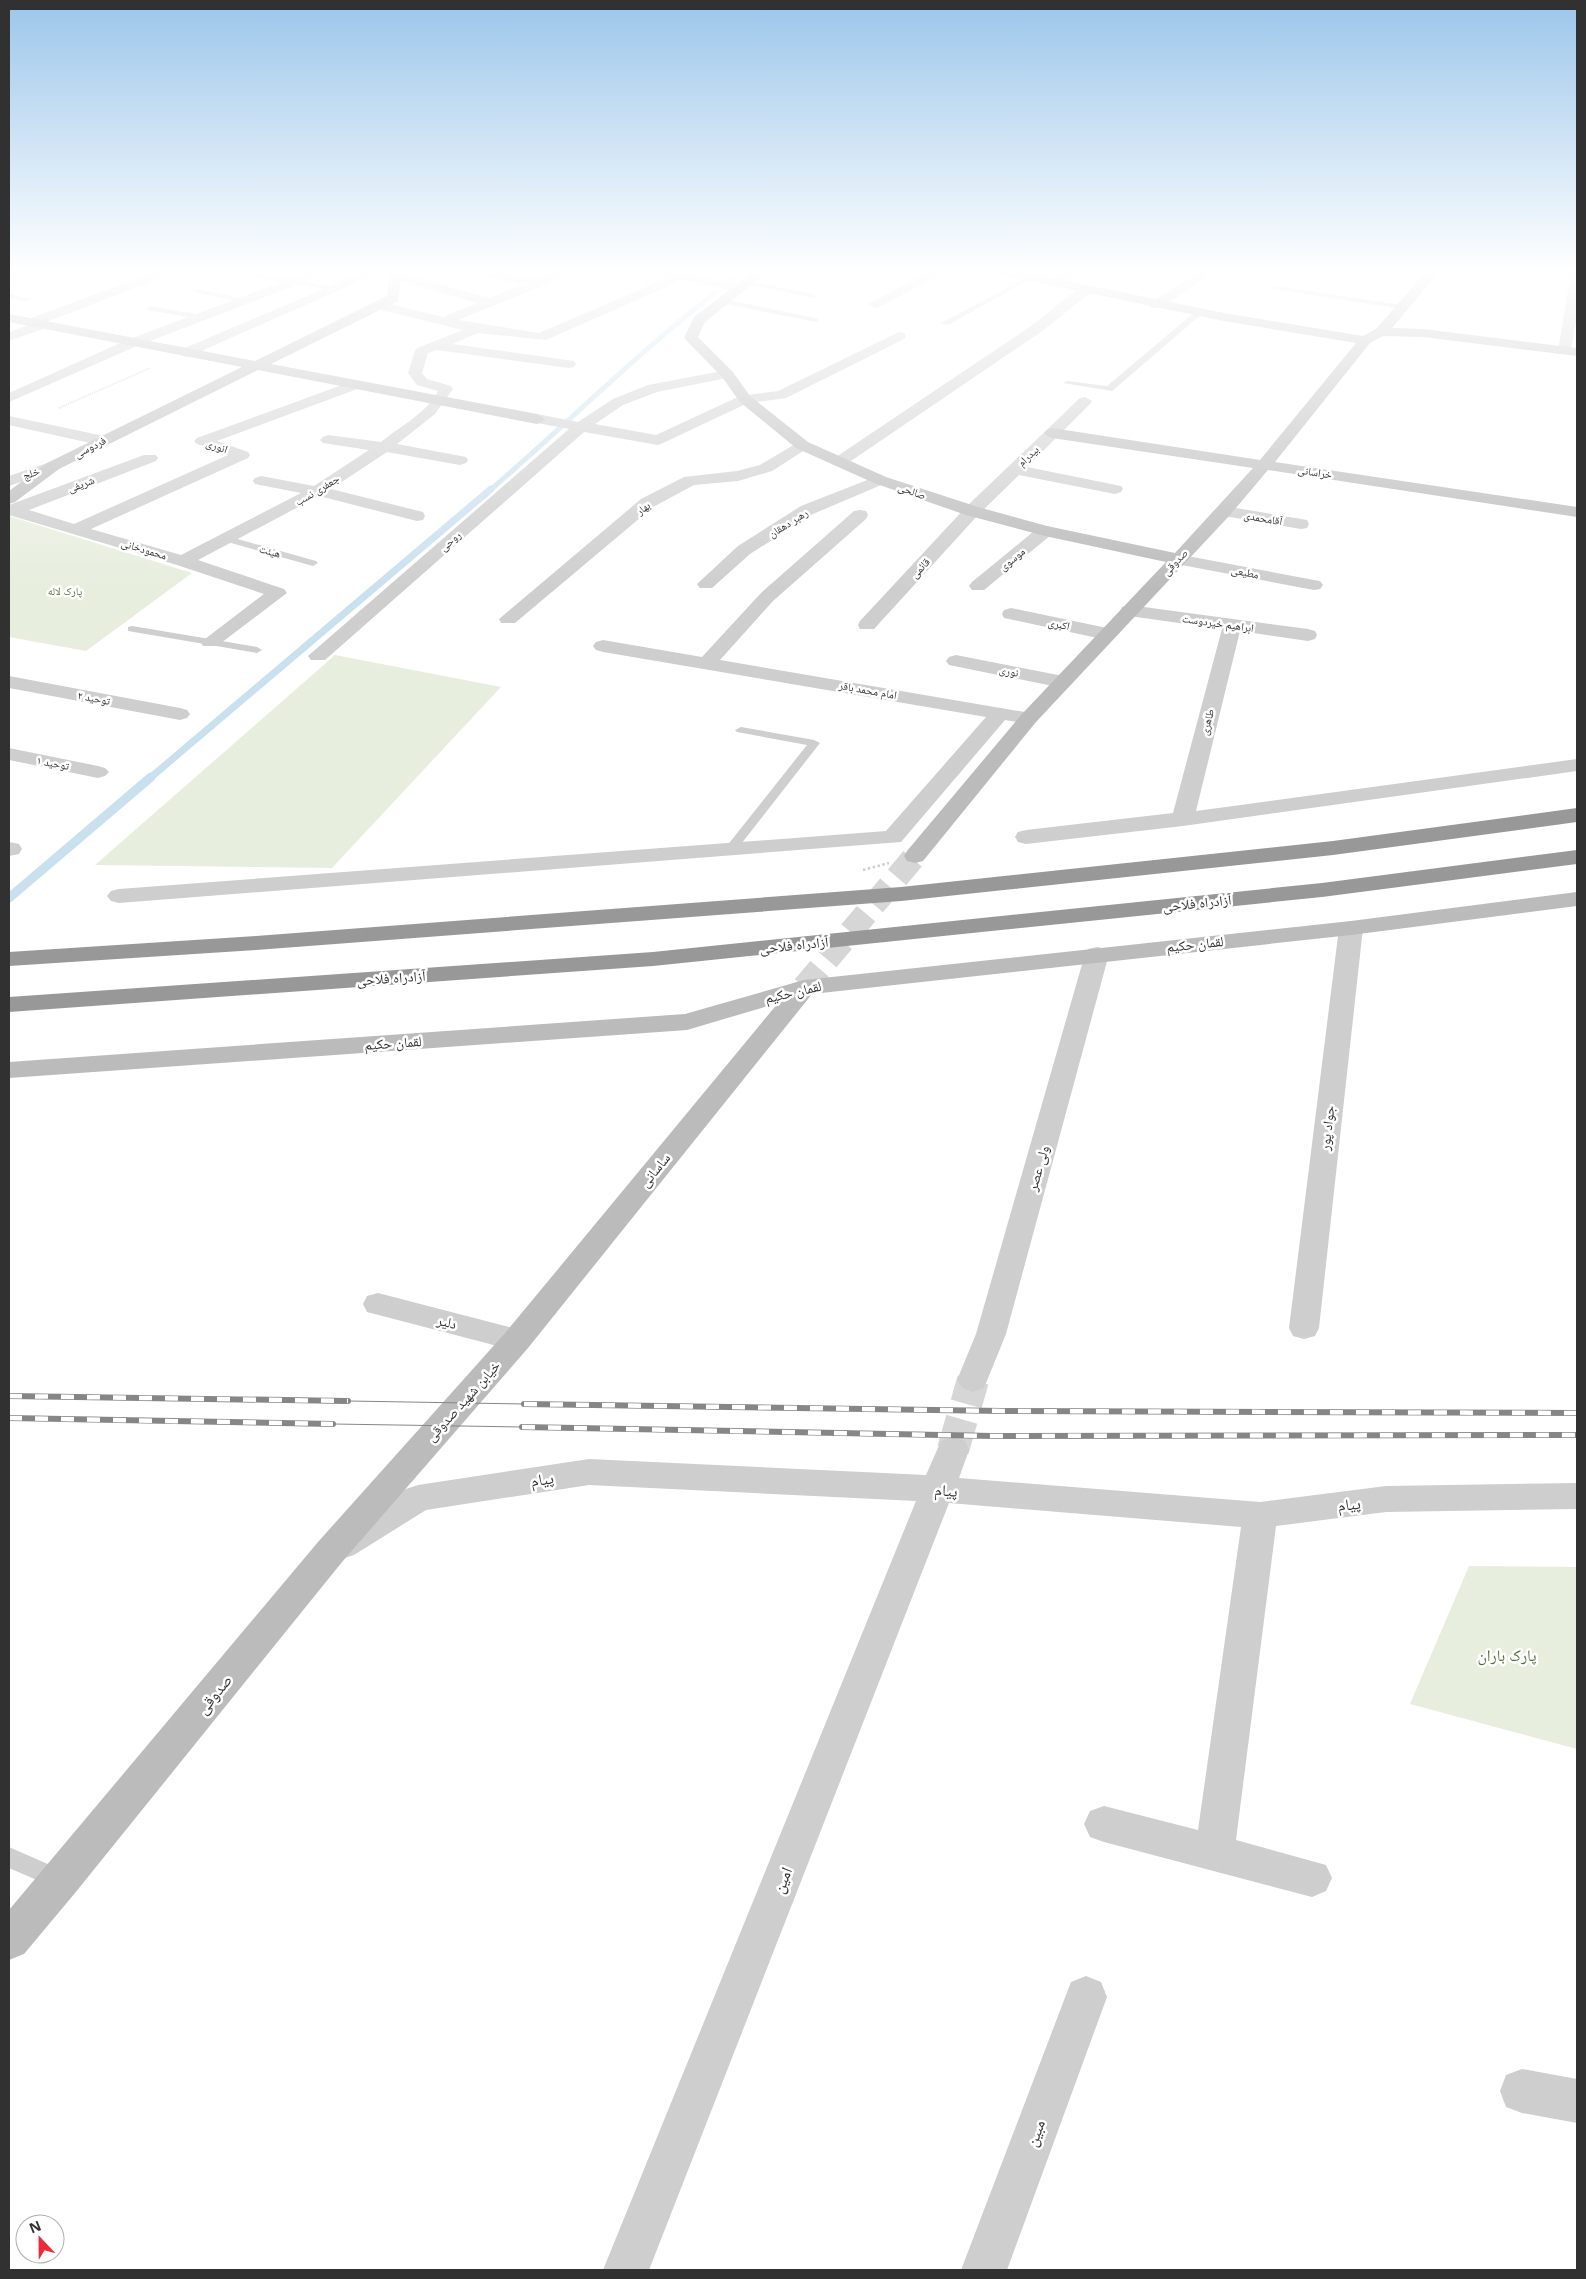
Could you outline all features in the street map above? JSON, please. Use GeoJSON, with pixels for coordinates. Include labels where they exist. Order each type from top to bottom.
{"type":"FeatureCollection","features":[{"type":"Feature","properties":{"kind":"highway"},"geometry":{"type":"LineString","coordinates":[[9,959],[256,943],[900,894],[1332,848],[1577,815]]}},
{"type":"Feature","properties":{"kind":"highway","name":"آزادراه فلاحی"},"geometry":{"type":"LineString","coordinates":[[9,1005],[653,959],[1322,890],[1577,857]]}},
{"type":"Feature","properties":{"kind":"street"},"geometry":{"type":"LineString","coordinates":[[9,398],[60,375]]}},
{"type":"Feature","properties":{"kind":"street","name":"فردوسی"},"geometry":{"type":"LineString","coordinates":[[10,506],[53,466],[239,375]]}},
{"type":"Feature","properties":{"kind":"street"},"geometry":{"type":"LineString","coordinates":[[306,375],[441,402],[658,440],[746,399],[780,396],[821,375]]}},
{"type":"Feature","properties":{"kind":"street"},"geometry":{"type":"LineString","coordinates":[[417,375],[422,382],[446,389],[441,402]]}},
{"type":"Feature","properties":{"kind":"street","name":"روحی"},"geometry":{"type":"LineString","coordinates":[[318,656],[582,426],[618,402],[653,388],[720,375]]}},
{"type":"Feature","properties":{"kind":"street","name":"صالحی"},"geometry":{"type":"LineString","coordinates":[[728,375],[746,399],[802,445],[880,480],[972,511],[1045,531],[1176,559]]}},
{"type":"Feature","properties":{"kind":"street"},"geometry":{"type":"LineString","coordinates":[[839,462],[968,375]]}},
{"type":"Feature","properties":{"kind":"street","name":"صدوقی"},"geometry":{"type":"LineString","coordinates":[[915,856],[1029,718],[1176,559],[1224,511],[1265,464],[1336,375]]}},
{"type":"Feature","properties":{"kind":"street","name":"انوری"},"geometry":{"type":"LineString","coordinates":[[77,529],[242,455],[202,442],[355,385]]}},
{"type":"Feature","properties":{"kind":"street","name":"بیدرام"},"geometry":{"type":"LineString","coordinates":[[972,511],[1085,401]]}},
{"type":"Feature","properties":{"kind":"street","name":"جعفری نسب"},"geometry":{"type":"LineString","coordinates":[[183,561],[317,491],[385,447],[441,402]]}},
{"type":"Feature","properties":{"kind":"street"},"geometry":{"type":"LineString","coordinates":[[16,422],[104,441]]}},
{"type":"Feature","properties":{"kind":"street","name":"خراسانی"},"geometry":{"type":"LineString","coordinates":[[1052,433],[1577,512]]}},
{"type":"Feature","properties":{"kind":"street"},"geometry":{"type":"LineString","coordinates":[[328,440],[385,447],[460,460]]}},
{"type":"Feature","properties":{"kind":"street","name":"بهار"},"geometry":{"type":"LineString","coordinates":[[508,619],[647,503],[690,480],[738,476],[766,468],[802,445]]}},
{"type":"Feature","properties":{"kind":"street","name":"شریفی"},"geometry":{"type":"LineString","coordinates":[[10,506],[150,458]]}},
{"type":"Feature","properties":{"kind":"street","name":"خلج"},"geometry":{"type":"LineString","coordinates":[[9,481],[53,466]]}},
{"type":"Feature","properties":{"kind":"street"},"geometry":{"type":"LineString","coordinates":[[1015,469],[1116,489]]}},
{"type":"Feature","properties":{"kind":"street","name":"رهبر دهقان"},"geometry":{"type":"LineString","coordinates":[[706,584],[744,550],[807,510],[880,480]]}},
{"type":"Feature","properties":{"kind":"street"},"geometry":{"type":"LineString","coordinates":[[261,481],[317,491],[417,516]]}},
{"type":"Feature","properties":{"kind":"street","name":"محمودخانی"},"geometry":{"type":"LineString","coordinates":[[10,506],[278,593],[210,642]]}},
{"type":"Feature","properties":{"kind":"street","name":"قائمی"},"geometry":{"type":"LineString","coordinates":[[867,625],[972,511]]}},
{"type":"Feature","properties":{"kind":"street","name":"آقامحمدی"},"geometry":{"type":"LineString","coordinates":[[1224,511],[1301,524]]}},
{"type":"Feature","properties":{"kind":"street"},"geometry":{"type":"LineString","coordinates":[[708,662],[767,597],[860,515]]}},
{"type":"Feature","properties":{"kind":"street","name":"موسوی"},"geometry":{"type":"LineString","coordinates":[[978,586],[1045,531]]}},
{"type":"Feature","properties":{"kind":"street","name":"مطیعی"},"geometry":{"type":"LineString","coordinates":[[1176,559],[1314,585]]}},
{"type":"Feature","properties":{"kind":"street","name":"ابراهیم خیردوست"},"geometry":{"type":"LineString","coordinates":[[1129,611],[1308,635]]}},
{"type":"Feature","properties":{"kind":"street","name":"اکبری"},"geometry":{"type":"LineString","coordinates":[[1011,614],[1107,634]]}},
{"type":"Feature","properties":{"kind":"street","name":"طاهری"},"geometry":{"type":"LineString","coordinates":[[1183,819],[1232,625]]}},
{"type":"Feature","properties":{"kind":"street","name":"امام محمد باقر"},"geometry":{"type":"LineString","coordinates":[[603,646],[708,662],[1029,718]]}},
{"type":"Feature","properties":{"kind":"street","name":"نوری"},"geometry":{"type":"LineString","coordinates":[[956,661],[1063,682]]}},
{"type":"Feature","properties":{"kind":"street","name":"توحید ۲"},"geometry":{"type":"LineString","coordinates":[[9,682],[180,714]]}},
{"type":"Feature","properties":{"kind":"street"},"geometry":{"type":"LineString","coordinates":[[119,896],[893,837],[1000,713]]}},
{"type":"Feature","properties":{"kind":"street","name":"توحید ۱"},"geometry":{"type":"LineString","coordinates":[[9,754],[98,772]]}},
{"type":"Feature","properties":{"kind":"street"},"geometry":{"type":"LineString","coordinates":[[1026,837],[1183,819],[1577,765]]}},
{"type":"Feature","properties":{"kind":"street","name":"لقمان حکیم"},"geometry":{"type":"LineString","coordinates":[[9,1070],[687,1022],[804,987],[1351,928],[1577,900]]}},
{"type":"Feature","properties":{"kind":"street","name":"جواد پور"},"geometry":{"type":"LineString","coordinates":[[1304,1328],[1351,928]]}},
{"type":"Feature","properties":{"kind":"street","name":"ولی عصر"},"geometry":{"type":"LineString","coordinates":[[973,1380],[991,1334],[1097,954]]}},
{"type":"Feature","properties":{"kind":"street","name":"ساسانی"},"geometry":{"type":"LineString","coordinates":[[511,1346],[804,987]]}},
{"type":"Feature","properties":{"kind":"street","name":"دلیر"},"geometry":{"type":"LineString","coordinates":[[378,1304],[511,1346]]}},
{"type":"Feature","properties":{"kind":"street","name":"خیابن شهید صدوقی"},"geometry":{"type":"LineString","coordinates":[[420,1449],[511,1346]]}},
{"type":"Feature","properties":{"kind":"street","name":"صدوقی"},"geometry":{"type":"LineString","coordinates":[[9,1940],[61,1880],[330,1552],[420,1449]]}},
{"type":"Feature","properties":{"kind":"street","name":"امین"},"geometry":{"type":"LineString","coordinates":[[626,2270],[953,1450]]}},
{"type":"Feature","properties":{"kind":"street","name":"پیام"},"geometry":{"type":"LineString","coordinates":[[330,1552],[418,1498],[589,1472],[937,1489],[1260,1514],[1386,1499],[1577,1496]]}},
{"type":"Feature","properties":{"kind":"street"},"geometry":{"type":"LineString","coordinates":[[1215,1852],[1260,1514]]}},
{"type":"Feature","properties":{"kind":"street"},"geometry":{"type":"LineString","coordinates":[[1104,1824],[1312,1878]]}},
{"type":"Feature","properties":{"kind":"street","name":"مبین"},"geometry":{"type":"LineString","coordinates":[[984,2270],[1086,1997]]}},
{"type":"Feature","properties":{"kind":"street"},"geometry":{"type":"LineString","coordinates":[[1522,2091],[1577,2101]]}},
{"type":"Feature","properties":{"kind":"lane"},"geometry":{"type":"LineString","coordinates":[[1067,383],[1109,389],[1125,375]]}},
{"type":"Feature","properties":{"kind":"lane","name":"هیئت"},"geometry":{"type":"LineString","coordinates":[[227,539],[313,563]]}},
{"type":"Feature","properties":{"kind":"lane"},"geometry":{"type":"LineString","coordinates":[[132,629],[257,650]]}},
{"type":"Feature","properties":{"kind":"lane"},"geometry":{"type":"LineString","coordinates":[[730,850],[814,743],[741,730]]}},
{"type":"Feature","properties":{"kind":"lane"},"geometry":{"type":"LineString","coordinates":[[9,1857],[61,1880]]}},
{"type":"Feature","properties":{"kind":"path"},"geometry":{"type":"LineString","coordinates":[[16,422],[130,375]]}},
{"type":"Feature","properties":{"kind":"green space","name":"پارک لاله"},"geometry":{"type":"Polygon","coordinates":[[[9,516],[192,573],[86,651],[9,637],[9,516]]]}},
{"type":"Feature","properties":{"kind":"green space"},"geometry":{"type":"Polygon","coordinates":[[[335,655],[501,687],[332,868],[95,865],[335,655]]]}},
{"type":"Feature","properties":{"kind":"green space","name":"پارک باران"},"geometry":{"type":"Polygon","coordinates":[[[1469,1566],[1577,1567],[1577,1749],[1410,1704],[1469,1566]]]}},
{"type":"Feature","properties":{"kind":"waterway"},"geometry":{"type":"LineString","coordinates":[[489,491],[618,375]]}},
{"type":"Feature","properties":{"kind":"waterway"},"geometry":{"type":"LineString","coordinates":[[150,778],[491,489]]}},
{"type":"Feature","properties":{"kind":"waterway"},"geometry":{"type":"LineString","coordinates":[[9,898],[151,777]]}},
{"type":"Feature","properties":{"kind":"tunnel"},"geometry":{"type":"LineString","coordinates":[[804,987],[915,856]]}},
{"type":"Feature","properties":{"kind":"tunnel"},"geometry":{"type":"LineString","coordinates":[[953,1450],[973,1380]]}},
{"type":"Feature","properties":{"kind":"tram line"},"geometry":{"type":"LineString","coordinates":[[348,1401],[524,1404]]}},
{"type":"Feature","properties":{"kind":"tram line"},"geometry":{"type":"LineString","coordinates":[[333,1424],[522,1427]]}},
{"type":"Feature","properties":{"kind":"railway"},"geometry":{"type":"LineString","coordinates":[[9,1396],[348,1401]]}},
{"type":"Feature","properties":{"kind":"railway"},"geometry":{"type":"LineString","coordinates":[[524,1404],[1003,1411],[1577,1413]]}},
{"type":"Feature","properties":{"kind":"railway"},"geometry":{"type":"LineString","coordinates":[[9,1418],[333,1424]]}},
{"type":"Feature","properties":{"kind":"railway"},"geometry":{"type":"LineString","coordinates":[[522,1427],[993,1436],[1577,1435]]}}]}
